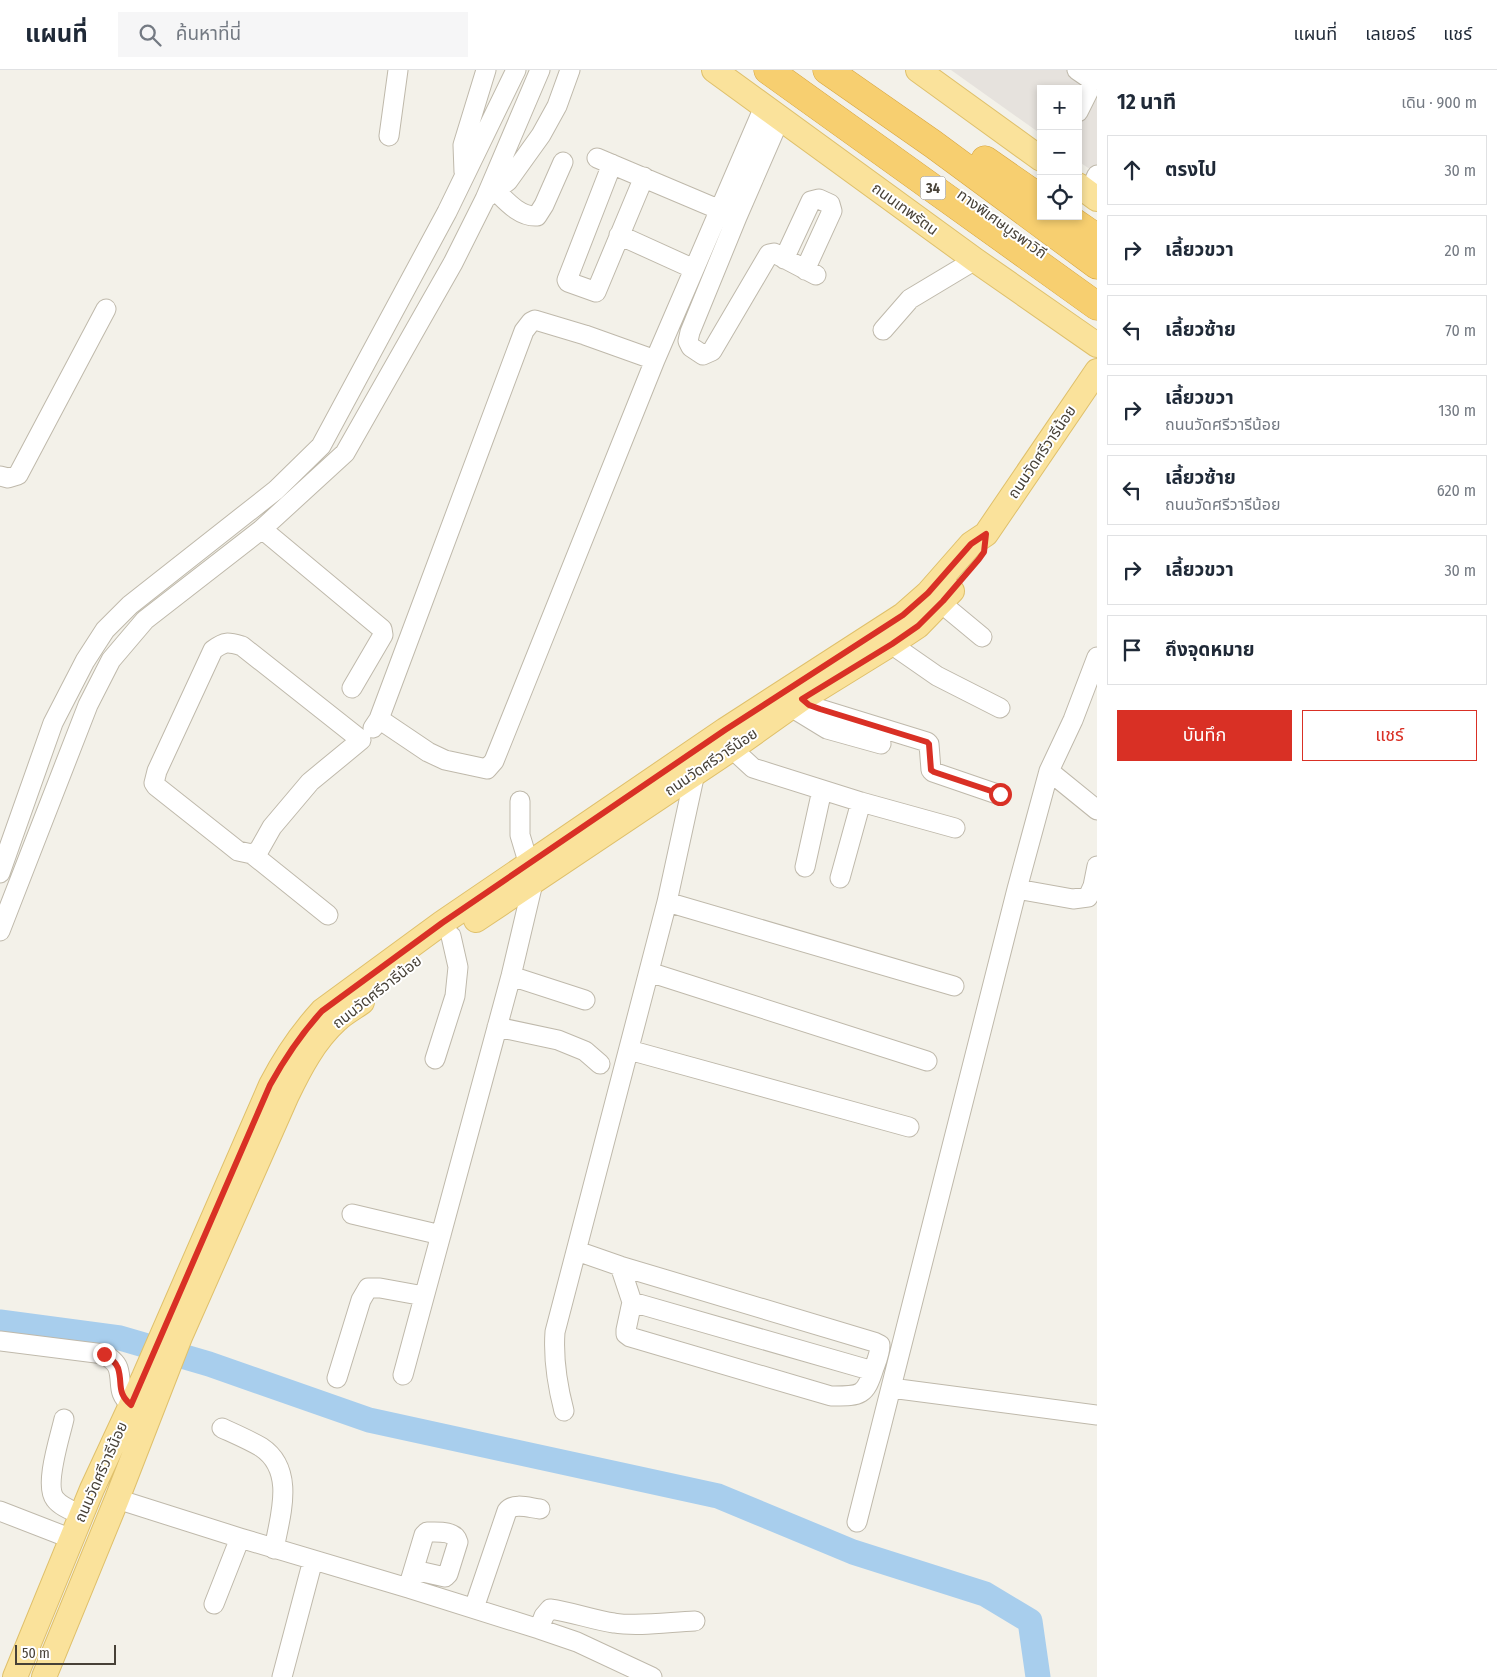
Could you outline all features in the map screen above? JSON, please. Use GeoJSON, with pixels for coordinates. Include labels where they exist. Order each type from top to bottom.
{"type":"FeatureCollection","features":[{"type":"Feature","properties":{"kind":"highway","name":"34"},"geometry":{"type":"LineString","coordinates":[[768,70],[1097,306]]}},
{"type":"Feature","properties":{"kind":"highway","name":"ทางพิเศษบูรพาวิถี"},"geometry":{"type":"LineString","coordinates":[[785,70],[1097,293]]}},
{"type":"Feature","properties":{"kind":"highway","name":"ทางพิเศษบูรพาวิถี"},"geometry":{"type":"LineString","coordinates":[[827,70],[933,144],[1097,265]]}},
{"type":"Feature","properties":{"kind":"highway"},"geometry":{"type":"LineString","coordinates":[[857,70],[1037,196]]}},
{"type":"Feature","properties":{"kind":"highway"},"geometry":{"type":"LineString","coordinates":[[1071,220],[1097,238]]}},
{"type":"Feature","properties":{"kind":"main road","name":"ถนนเทพรัตน"},"geometry":{"type":"LineString","coordinates":[[714,70],[976,260],[1097,345]]}},
{"type":"Feature","properties":{"kind":"main road"},"geometry":{"type":"LineString","coordinates":[[918,70],[1037,156]]}},
{"type":"Feature","properties":{"kind":"main road","name":"ถนนวัดศรีวารีน้อย"},"geometry":{"type":"LineString","coordinates":[[172,1334],[287,1094],[303,1064],[320,1039],[337,1020],[725,730],[903,615],[928,593],[971,544],[986,534],[1097,371]]}},
{"type":"Feature","properties":{"kind":"main road","name":"ถนนวัดศรีวารีน้อย"},"geometry":{"type":"LineString","coordinates":[[44,1677],[117,1498],[153,1380],[270,1085],[288,1052],[305,1029],[322,1011],[442,923],[531,874],[695,773],[734,748],[796,703],[918,626],[941,603],[984,552],[986,534]]}},
{"type":"Feature","properties":{"kind":"main road","name":"ถนนวัดศรีวารีน้อย"},"geometry":{"type":"LineString","coordinates":[[15,1677],[81,1516],[131,1405],[153,1380]]}},
{"type":"Feature","properties":{"kind":"street"},"geometry":{"type":"LineString","coordinates":[[389,136],[398,70]]}},
{"type":"Feature","properties":{"kind":"street"},"geometry":{"type":"LineString","coordinates":[[464,176],[463,145],[486,70]]}},
{"type":"Feature","properties":{"kind":"street"},"geometry":{"type":"LineString","coordinates":[[0,873],[53,723],[84,661],[105,630],[130,605],[276,490],[321,446],[447,212],[516,70]]}},
{"type":"Feature","properties":{"kind":"street"},"geometry":{"type":"LineString","coordinates":[[0,931],[4,907],[88,705],[111,660],[145,620],[262,529],[345,453],[490,195],[540,70]]}},
{"type":"Feature","properties":{"kind":"street"},"geometry":{"type":"LineString","coordinates":[[490,195],[508,181],[541,135],[556,106],[570,70]]}},
{"type":"Feature","properties":{"kind":"street"},"geometry":{"type":"LineString","coordinates":[[1077,70],[1095,77],[1082,104]]}},
{"type":"Feature","properties":{"kind":"street"},"geometry":{"type":"LineString","coordinates":[[379,719],[428,752],[445,760],[487,769],[494,761],[654,360],[720,210],[772,113]]}},
{"type":"Feature","properties":{"kind":"street"},"geometry":{"type":"LineString","coordinates":[[772,113],[690,332],[688,341],[691,347],[703,354],[712,351],[766,257],[774,253],[784,259],[810,272],[832,211],[830,204],[818,199],[811,201],[784,259]]}},
{"type":"Feature","properties":{"kind":"street"},"geometry":{"type":"LineString","coordinates":[[644,177],[596,292],[567,281],[605,161],[644,177],[720,210]]}},
{"type":"Feature","properties":{"kind":"street"},"geometry":{"type":"LineString","coordinates":[[490,195],[530,217],[537,216],[544,205],[563,162]]}},
{"type":"Feature","properties":{"kind":"street"},"geometry":{"type":"LineString","coordinates":[[620,236],[694,268]]}},
{"type":"Feature","properties":{"kind":"street"},"geometry":{"type":"LineString","coordinates":[[883,330],[910,299],[976,260]]}},
{"type":"Feature","properties":{"kind":"street"},"geometry":{"type":"LineString","coordinates":[[0,476],[8,478],[18,475],[106,309]]}},
{"type":"Feature","properties":{"kind":"street"},"geometry":{"type":"LineString","coordinates":[[252,854],[259,850],[272,827],[310,782],[370,733],[379,719],[524,331],[531,322],[535,320],[585,335],[654,360]]}},
{"type":"Feature","properties":{"kind":"street"},"geometry":{"type":"LineString","coordinates":[[363,367],[386,380]]}},
{"type":"Feature","properties":{"kind":"street"},"geometry":{"type":"LineString","coordinates":[[262,529],[382,630],[383,635],[352,688]]}},
{"type":"Feature","properties":{"kind":"street"},"geometry":{"type":"LineString","coordinates":[[941,603],[982,637]]}},
{"type":"Feature","properties":{"kind":"street"},"geometry":{"type":"LineString","coordinates":[[328,915],[252,854],[238,851],[154,783],[157,771],[212,650],[222,643],[242,646],[362,740]]}},
{"type":"Feature","properties":{"kind":"street"},"geometry":{"type":"LineString","coordinates":[[892,644],[937,676],[1000,708]]}},
{"type":"Feature","properties":{"kind":"street"},"geometry":{"type":"LineString","coordinates":[[857,1522],[1017,889],[1049,771],[1073,720],[1097,657]]}},
{"type":"Feature","properties":{"kind":"street"},"geometry":{"type":"LineString","coordinates":[[796,703],[827,729],[881,744]]}},
{"type":"Feature","properties":{"kind":"street"},"geometry":{"type":"LineString","coordinates":[[796,703],[809,705],[927,742],[929,744],[931,770],[1000,794]]}},
{"type":"Feature","properties":{"kind":"street"},"geometry":{"type":"LineString","coordinates":[[734,748],[754,768],[861,802],[955,828]]}},
{"type":"Feature","properties":{"kind":"street"},"geometry":{"type":"LineString","coordinates":[[1049,771],[1097,810]]}},
{"type":"Feature","properties":{"kind":"street"},"geometry":{"type":"LineString","coordinates":[[564,1410],[556,1378],[555,1332],[667,902],[695,773]]}},
{"type":"Feature","properties":{"kind":"street"},"geometry":{"type":"LineString","coordinates":[[805,867],[822,790]]}},
{"type":"Feature","properties":{"kind":"street"},"geometry":{"type":"LineString","coordinates":[[403,1375],[511,976],[531,874],[520,835],[520,801]]}},
{"type":"Feature","properties":{"kind":"street"},"geometry":{"type":"LineString","coordinates":[[840,878],[861,802]]}},
{"type":"Feature","properties":{"kind":"street"},"geometry":{"type":"LineString","coordinates":[[1017,889],[1074,899],[1088,897],[1093,886],[1097,866]]}},
{"type":"Feature","properties":{"kind":"street"},"geometry":{"type":"LineString","coordinates":[[667,902],[954,986]]}},
{"type":"Feature","properties":{"kind":"street"},"geometry":{"type":"LineString","coordinates":[[435,1059],[456,996],[458,967],[451,936]]}},
{"type":"Feature","properties":{"kind":"street"},"geometry":{"type":"LineString","coordinates":[[649,972],[927,1062]]}},
{"type":"Feature","properties":{"kind":"street"},"geometry":{"type":"LineString","coordinates":[[511,976],[585,1000]]}},
{"type":"Feature","properties":{"kind":"street"},"geometry":{"type":"LineString","coordinates":[[497,1027],[558,1040],[585,1051],[600,1064]]}},
{"type":"Feature","properties":{"kind":"street"},"geometry":{"type":"LineString","coordinates":[[629,1050],[908,1127]]}},
{"type":"Feature","properties":{"kind":"street"},"geometry":{"type":"LineString","coordinates":[[352,1214],[440,1235]]}},
{"type":"Feature","properties":{"kind":"street"},"geometry":{"type":"LineString","coordinates":[[577,1251],[620,1266],[874,1342],[880,1345],[880,1351],[871,1378],[862,1392],[853,1396],[831,1396],[630,1337],[626,1334],[626,1330],[632,1302],[620,1266]]}},
{"type":"Feature","properties":{"kind":"street"},"geometry":{"type":"LineString","coordinates":[[337,1378],[361,1300],[368,1288],[380,1288],[424,1296]]}},
{"type":"Feature","properties":{"kind":"street"},"geometry":{"type":"LineString","coordinates":[[632,1302],[871,1378],[890,1390],[1097,1416]]}},
{"type":"Feature","properties":{"kind":"street"},"geometry":{"type":"LineString","coordinates":[[0,1341],[104,1354],[113,1360],[118,1367],[121,1393],[124,1399],[131,1405]]}},
{"type":"Feature","properties":{"kind":"street"},"geometry":{"type":"LineString","coordinates":[[64,1420],[55,1458],[51,1492],[54,1499],[60,1504],[81,1516]]}},
{"type":"Feature","properties":{"kind":"street"},"geometry":{"type":"LineString","coordinates":[[222,1428],[262,1448],[273,1459],[282,1478],[284,1494],[274,1548]]}},
{"type":"Feature","properties":{"kind":"street"},"geometry":{"type":"LineString","coordinates":[[117,1498],[313,1560],[411,1579],[474,1608],[577,1642],[652,1677]]}},
{"type":"Feature","properties":{"kind":"street"},"geometry":{"type":"LineString","coordinates":[[474,1608],[507,1511],[510,1507],[515,1506],[540,1510]]}},
{"type":"Feature","properties":{"kind":"street"},"geometry":{"type":"LineString","coordinates":[[0,1511],[72,1539]]}},
{"type":"Feature","properties":{"kind":"street"},"geometry":{"type":"LineString","coordinates":[[214,1604],[240,1538]]}},
{"type":"Feature","properties":{"kind":"street"},"geometry":{"type":"LineString","coordinates":[[282,1677],[313,1560]]}},
{"type":"Feature","properties":{"kind":"street"},"geometry":{"type":"LineString","coordinates":[[539,1629],[544,1616],[550,1609],[628,1624],[695,1621]]}},
{"type":"Feature","properties":{"kind":"shaded area"},"geometry":{"type":"Polygon","coordinates":[[[951,70],[1097,70],[1097,174],[1082,164],[1082,85],[1037,85],[1037,131],[951,70]]]}},
{"type":"Feature","properties":{"kind":"waterway"},"geometry":{"type":"LineString","coordinates":[[0,1322],[120,1338],[209,1364],[369,1420],[718,1496],[853,1552],[985,1594],[1030,1621],[1038,1677]]}},
{"type":"Feature","properties":{"kind":"route"},"geometry":{"type":"LineString","coordinates":[[104,1354],[113,1360],[118,1367],[121,1393],[124,1399],[131,1405],[245,1147],[270,1085],[288,1052],[305,1029],[322,1011],[442,923],[725,730],[903,615],[928,593],[971,544],[986,534],[984,552],[979,559],[943,601],[918,626],[802,699],[809,705],[820,709],[927,742],[929,744],[931,770],[938,775],[1000,794]]}}]}
